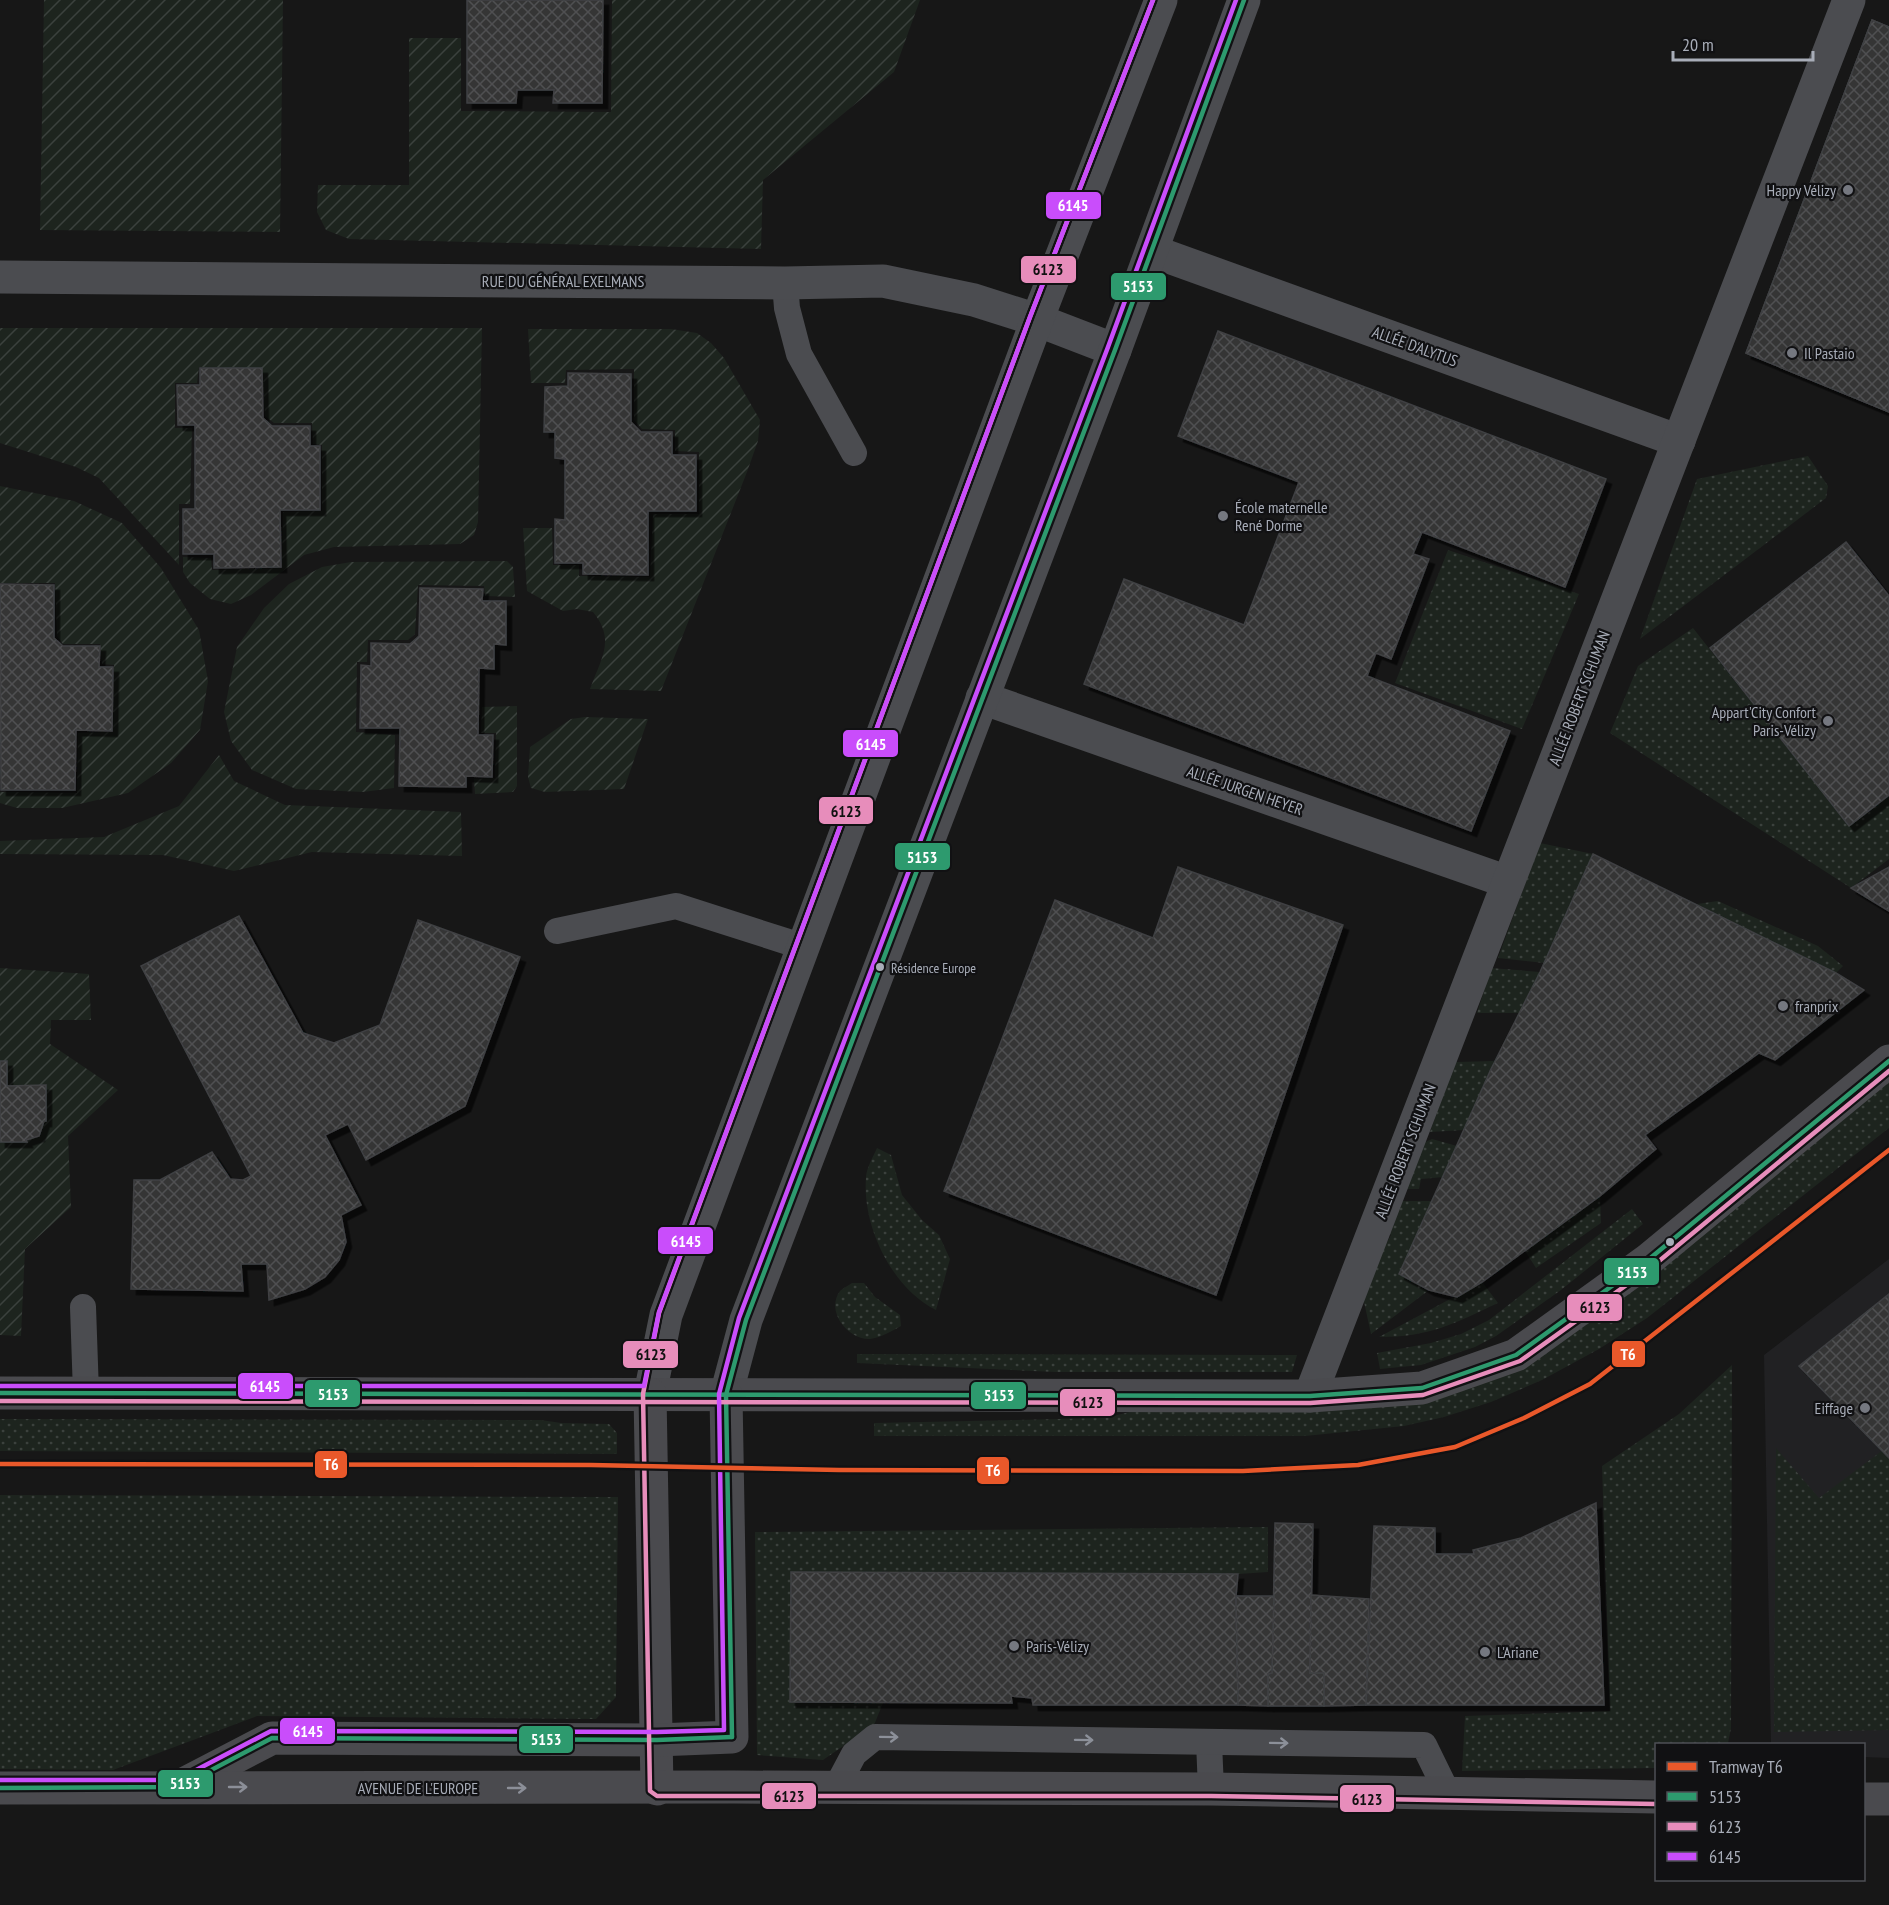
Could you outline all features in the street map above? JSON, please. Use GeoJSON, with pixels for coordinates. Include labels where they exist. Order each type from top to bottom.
{"type":"FeatureCollection","features":[{"type":"Feature","properties":{"kind":"main road"},"geometry":{"type":"LineString","coordinates":[[0,1393],[1310,1396],[1422,1388],[1516,1355],[1648,1260],[1889,1061]]}},
{"type":"Feature","properties":{"kind":"main road"},"geometry":{"type":"LineString","coordinates":[[650,1394],[657,1789]]}},
{"type":"Feature","properties":{"kind":"main road","name":"AVENUE DE L'EUROPE"},"geometry":{"type":"LineString","coordinates":[[179,1787],[272,1738],[657,1740],[732,1737],[726,1395]]}},
{"type":"Feature","properties":{"kind":"main road","name":"AVENUE DE L'EUROPE"},"geometry":{"type":"LineString","coordinates":[[0,1788],[1211,1789],[1655,1797]]}},
{"type":"Feature","properties":{"kind":"main road"},"geometry":{"type":"LineString","coordinates":[[1865,1799],[1889,1799]]}},
{"type":"Feature","properties":{"kind":"street"},"geometry":{"type":"LineString","coordinates":[[650,1394],[666,1315],[1037,320],[1161,0]]}},
{"type":"Feature","properties":{"kind":"street"},"geometry":{"type":"LineString","coordinates":[[726,1395],[746,1320],[1115,350],[1244,0]]}},
{"type":"Feature","properties":{"kind":"street","name":"ALLÉE ROBERT SCHUMAN"},"geometry":{"type":"LineString","coordinates":[[1310,1396],[1849,0]]}},
{"type":"Feature","properties":{"kind":"street","name":"ALLÉE D'ALYTUS"},"geometry":{"type":"LineString","coordinates":[[1152,250],[1679,441]]}},
{"type":"Feature","properties":{"kind":"street","name":"RUE DU GÉNÉRAL EXELMANS"},"geometry":{"type":"LineString","coordinates":[[0,277],[785,283],[883,281],[974,300],[1037,320],[1115,350]]}},
{"type":"Feature","properties":{"kind":"street","name":"ALLÉE JURGEN HEYER"},"geometry":{"type":"LineString","coordinates":[[982,698],[1509,882]]}},
{"type":"Feature","properties":{"kind":"lane"},"geometry":{"type":"LineString","coordinates":[[785,283],[787,308],[798,354],[854,453]]}},
{"type":"Feature","properties":{"kind":"lane"},"geometry":{"type":"LineString","coordinates":[[557,931],[676,906],[804,947]]}},
{"type":"Feature","properties":{"kind":"lane"},"geometry":{"type":"LineString","coordinates":[[83,1307],[86,1393]]}},
{"type":"Feature","properties":{"kind":"lane"},"geometry":{"type":"LineString","coordinates":[[836,1788],[854,1754],[874,1737],[1424,1745],[1448,1794]]}},
{"type":"Feature","properties":{"kind":"lane"},"geometry":{"type":"LineString","coordinates":[[1209,1742],[1211,1789]]}},
{"type":"Feature","properties":{"kind":"shaded area"},"geometry":{"type":"Polygon","coordinates":[[[44,0],[283,0],[280,232],[40,230],[44,0]]]}},
{"type":"Feature","properties":{"kind":"shaded area"},"geometry":{"type":"Polygon","coordinates":[[[612,0],[920,0],[894,72],[763,180],[761,249],[349,239],[326,230],[317,212],[318,185],[409,185],[409,38],[461,38],[461,111],[611,112],[612,0]]]}},
{"type":"Feature","properties":{"kind":"shaded area"},"geometry":{"type":"Polygon","coordinates":[[[0,328],[482,328],[478,522],[474,535],[460,544],[334,547],[304,555],[251,595],[231,604],[210,599],[190,583],[183,572],[183,557],[211,558],[212,570],[282,568],[283,512],[322,511],[322,445],[313,444],[312,423],[274,423],[265,416],[262,368],[199,367],[197,383],[175,383],[175,428],[192,428],[190,504],[179,504],[179,565],[99,478],[76,467],[0,443],[0,328]]]}},
{"type":"Feature","properties":{"kind":"shaded area"},"geometry":{"type":"Polygon","coordinates":[[[528,329],[671,329],[697,333],[711,343],[724,358],[760,420],[758,441],[747,472],[661,691],[590,689],[602,658],[604,631],[593,612],[577,609],[563,611],[527,591],[523,528],[552,528],[553,565],[579,565],[579,576],[650,577],[653,514],[699,514],[699,452],[675,451],[675,430],[642,429],[634,420],[634,369],[566,370],[565,383],[531,383],[528,329]]]}},
{"type":"Feature","properties":{"kind":"shaded area"},"geometry":{"type":"Polygon","coordinates":[[[1808,456],[1828,486],[1826,498],[1640,639],[1697,479],[1808,456]]]}},
{"type":"Feature","properties":{"kind":"shaded area"},"geometry":{"type":"Polygon","coordinates":[[[0,486],[74,501],[122,523],[161,568],[199,630],[208,681],[200,730],[171,763],[128,793],[62,808],[17,808],[0,803],[0,792],[77,793],[78,733],[113,732],[114,665],[102,664],[100,644],[63,644],[57,636],[55,583],[0,583],[0,486]]]}},
{"type":"Feature","properties":{"kind":"shaded area"},"geometry":{"type":"Polygon","coordinates":[[[1448,550],[1579,594],[1522,729],[1395,683],[1448,550]]]}},
{"type":"Feature","properties":{"kind":"shaded area"},"geometry":{"type":"Polygon","coordinates":[[[507,561],[513,567],[515,597],[485,596],[484,586],[418,585],[415,634],[408,640],[368,640],[367,662],[357,662],[356,732],[395,735],[394,788],[363,792],[296,789],[252,770],[231,741],[224,712],[237,647],[264,608],[289,584],[322,567],[351,562],[507,561]]]}},
{"type":"Feature","properties":{"kind":"shaded area"},"geometry":{"type":"Polygon","coordinates":[[[1693,628],[1849,826],[1889,795],[1889,859],[1851,888],[1610,733],[1638,666],[1693,628]]]}},
{"type":"Feature","properties":{"kind":"shaded area"},"geometry":{"type":"Polygon","coordinates":[[[517,706],[517,786],[513,792],[475,794],[474,779],[495,778],[496,733],[481,733],[482,707],[517,706]]]}},
{"type":"Feature","properties":{"kind":"shaded area"},"geometry":{"type":"Polygon","coordinates":[[[585,717],[648,719],[624,789],[545,792],[531,788],[528,777],[530,747],[571,719],[585,717]]]}},
{"type":"Feature","properties":{"kind":"shaded area"},"geometry":{"type":"Polygon","coordinates":[[[219,755],[234,781],[285,805],[461,812],[462,856],[312,852],[234,871],[163,855],[0,854],[0,841],[104,837],[179,806],[219,755]]]}},
{"type":"Feature","properties":{"kind":"shaded area"},"geometry":{"type":"Polygon","coordinates":[[[1540,843],[1593,854],[1544,963],[1498,958],[1540,843]]]}},
{"type":"Feature","properties":{"kind":"shaded area"},"geometry":{"type":"Polygon","coordinates":[[[1718,901],[1818,946],[1843,966],[1836,973],[1697,904],[1718,901]]]}},
{"type":"Feature","properties":{"kind":"shaded area"},"geometry":{"type":"Polygon","coordinates":[[[0,968],[89,974],[91,1020],[51,1020],[50,1044],[118,1090],[68,1136],[71,1207],[25,1249],[21,1336],[0,1335],[0,968]]]}},
{"type":"Feature","properties":{"kind":"shaded area"},"geometry":{"type":"Polygon","coordinates":[[[1491,968],[1540,972],[1519,1013],[1477,1013],[1491,968]]]}},
{"type":"Feature","properties":{"kind":"shaded area"},"geometry":{"type":"Polygon","coordinates":[[[1494,1061],[1464,1130],[1430,1132],[1455,1062],[1494,1061]]]}},
{"type":"Feature","properties":{"kind":"shaded area"},"geometry":{"type":"Polygon","coordinates":[[[1889,1081],[1889,1128],[1647,1318],[1599,1349],[1542,1380],[1491,1402],[1444,1417],[1404,1426],[1305,1436],[874,1436],[874,1423],[1105,1418],[1175,1401],[1433,1393],[1889,1081]]]}},
{"type":"Feature","properties":{"kind":"shaded area"},"geometry":{"type":"Polygon","coordinates":[[[1432,1139],[1457,1146],[1444,1177],[1421,1179],[1419,1189],[1407,1189],[1423,1143],[1432,1139]]]}},
{"type":"Feature","properties":{"kind":"shaded area"},"geometry":{"type":"Polygon","coordinates":[[[877,1148],[891,1155],[902,1195],[922,1220],[939,1235],[950,1259],[936,1310],[906,1287],[883,1254],[875,1236],[866,1197],[866,1178],[868,1167],[877,1148]]]}},
{"type":"Feature","properties":{"kind":"shaded area"},"geometry":{"type":"Polygon","coordinates":[[[1600,1196],[1601,1223],[1536,1268],[1525,1251],[1600,1196]]]}},
{"type":"Feature","properties":{"kind":"shaded area"},"geometry":{"type":"Polygon","coordinates":[[[1401,1201],[1433,1201],[1429,1290],[1371,1334],[1361,1288],[1391,1235],[1386,1233],[1401,1201]]]}},
{"type":"Feature","properties":{"kind":"shaded area"},"geometry":{"type":"Polygon","coordinates":[[[1632,1209],[1643,1224],[1561,1290],[1496,1336],[1475,1347],[1421,1365],[1380,1369],[1377,1353],[1431,1343],[1461,1334],[1489,1320],[1632,1209]]]}},
{"type":"Feature","properties":{"kind":"shaded area"},"geometry":{"type":"Polygon","coordinates":[[[1889,1259],[1889,1758],[1865,1757],[1865,1743],[1771,1743],[1764,1355],[1889,1259]]]}},
{"type":"Feature","properties":{"kind":"shaded area"},"geometry":{"type":"Polygon","coordinates":[[[1482,1282],[1498,1303],[1454,1323],[1427,1332],[1379,1337],[1482,1282]]]}},
{"type":"Feature","properties":{"kind":"shaded area"},"geometry":{"type":"Polygon","coordinates":[[[852,1283],[864,1283],[875,1297],[900,1315],[901,1326],[882,1336],[870,1339],[854,1335],[847,1330],[841,1323],[835,1307],[840,1291],[852,1283]]]}},
{"type":"Feature","properties":{"kind":"shaded area"},"geometry":{"type":"Polygon","coordinates":[[[857,1354],[1297,1355],[1292,1372],[1055,1372],[857,1363],[857,1354]]]}},
{"type":"Feature","properties":{"kind":"shaded area"},"geometry":{"type":"Polygon","coordinates":[[[1732,1365],[1731,1728],[1728,1743],[1655,1743],[1655,1768],[1462,1771],[1465,1716],[1610,1711],[1602,1466],[1679,1414],[1732,1365]]]}},
{"type":"Feature","properties":{"kind":"shaded area"},"geometry":{"type":"Polygon","coordinates":[[[0,1419],[541,1420],[561,1423],[609,1424],[617,1433],[617,1454],[0,1451],[0,1419]]]}},
{"type":"Feature","properties":{"kind":"shaded area"},"geometry":{"type":"Polygon","coordinates":[[[1776,1448],[1819,1498],[1883,1450],[1889,1458],[1889,1730],[1774,1732],[1776,1448]]]}},
{"type":"Feature","properties":{"kind":"shaded area"},"geometry":{"type":"Polygon","coordinates":[[[0,1495],[618,1497],[616,1697],[596,1719],[257,1716],[113,1770],[0,1769],[0,1495]]]}},
{"type":"Feature","properties":{"kind":"shaded area"},"geometry":{"type":"Polygon","coordinates":[[[1268,1527],[1268,1572],[1238,1574],[792,1572],[790,1701],[883,1703],[874,1725],[823,1760],[757,1755],[755,1532],[1268,1527]]]}},
{"type":"Feature","properties":{"kind":"building"},"geometry":{"type":"Polygon","coordinates":[[[467,0],[603,0],[602,103],[553,103],[554,90],[517,90],[516,103],[467,103],[467,0]]]}},
{"type":"Feature","properties":{"kind":"building","name":"Happy Vélizy"},"geometry":{"type":"Polygon","coordinates":[[[1872,20],[1889,27],[1889,412],[1746,353],[1872,20]]]}},
{"type":"Feature","properties":{"kind":"building","name":"Happy Vélizy"},"geometry":{"type":"Polygon","coordinates":[[[1872,20],[1889,27],[1889,412],[1746,353],[1872,20]]]}},
{"type":"Feature","properties":{"kind":"building"},"geometry":{"type":"Polygon","coordinates":[[[1218,331],[1606,479],[1565,587],[1422,532],[1413,554],[1429,559],[1391,659],[1376,653],[1367,676],[1510,731],[1471,831],[1084,684],[1124,579],[1244,625],[1299,482],[1178,436],[1218,331]]]}},
{"type":"Feature","properties":{"kind":"building"},"geometry":{"type":"Polygon","coordinates":[[[200,368],[262,368],[263,418],[272,426],[310,426],[310,446],[320,446],[320,510],[280,510],[281,567],[214,568],[214,554],[183,554],[183,509],[195,509],[195,425],[178,425],[177,385],[200,385],[200,368]]]}},
{"type":"Feature","properties":{"kind":"building"},"geometry":{"type":"Polygon","coordinates":[[[568,373],[631,374],[631,422],[641,432],[672,432],[672,455],[696,455],[696,511],[648,511],[648,575],[583,574],[583,563],[555,563],[555,519],[565,520],[565,459],[555,458],[555,432],[544,432],[545,387],[568,386],[568,373]]]}},
{"type":"Feature","properties":{"kind":"building","name":"Appart'City Confort Paris-Vélizy"},"geometry":{"type":"Polygon","coordinates":[[[1846,542],[1889,596],[1889,795],[1849,826],[1710,648],[1846,542]]]}},
{"type":"Feature","properties":{"kind":"building"},"geometry":{"type":"Polygon","coordinates":[[[0,584],[54,585],[54,638],[63,646],[100,646],[99,667],[113,667],[112,731],[76,730],[75,790],[1,790],[0,584]]]}},
{"type":"Feature","properties":{"kind":"building"},"geometry":{"type":"Polygon","coordinates":[[[420,588],[483,589],[482,601],[506,601],[506,645],[494,644],[494,669],[479,668],[478,735],[493,735],[492,777],[466,776],[466,787],[399,786],[400,728],[360,728],[361,665],[371,666],[371,643],[410,644],[419,636],[420,588]]]}},
{"type":"Feature","properties":{"kind":"building"},"geometry":{"type":"Polygon","coordinates":[[[1593,854],[1836,973],[1864,990],[1775,1060],[1759,1053],[1645,1135],[1656,1149],[1600,1196],[1482,1282],[1457,1297],[1429,1290],[1399,1274],[1491,1069],[1540,972],[1593,854]]]}},
{"type":"Feature","properties":{"kind":"building"},"geometry":{"type":"Polygon","coordinates":[[[1178,867],[1343,925],[1216,1295],[944,1191],[1055,900],[1153,938],[1178,867]]]}},
{"type":"Feature","properties":{"kind":"building"},"geometry":{"type":"Polygon","coordinates":[[[1889,867],[1889,911],[1851,888],[1889,867]]]}},
{"type":"Feature","properties":{"kind":"building"},"geometry":{"type":"Polygon","coordinates":[[[239,916],[303,1033],[334,1043],[380,1025],[418,920],[520,957],[465,1106],[366,1160],[348,1124],[325,1135],[361,1205],[341,1215],[346,1242],[339,1260],[325,1277],[305,1289],[269,1300],[267,1264],[241,1264],[243,1291],[131,1289],[134,1180],[160,1180],[212,1152],[230,1179],[243,1180],[251,1176],[141,966],[239,916]]]}},
{"type":"Feature","properties":{"kind":"building"},"geometry":{"type":"Polygon","coordinates":[[[0,1061],[7,1061],[7,1086],[46,1085],[46,1121],[44,1121],[39,1136],[26,1140],[27,1142],[0,1142],[0,1061]]]}},
{"type":"Feature","properties":{"kind":"building","name":"Eiffage"},"geometry":{"type":"Polygon","coordinates":[[[1889,1294],[1889,1458],[1799,1366],[1889,1294]]]}},
{"type":"Feature","properties":{"kind":"building","name":"L'Ariane"},"geometry":{"type":"Polygon","coordinates":[[[1596,1503],[1604,1705],[1366,1705],[1374,1526],[1435,1528],[1435,1554],[1474,1554],[1473,1550],[1521,1538],[1596,1503]]]}},
{"type":"Feature","properties":{"kind":"building"},"geometry":{"type":"Polygon","coordinates":[[[1275,1523],[1313,1524],[1310,1673],[1324,1673],[1324,1706],[1268,1706],[1268,1674],[1272,1673],[1275,1523]]]}},
{"type":"Feature","properties":{"kind":"building","name":"Paris-Vélizy"},"geometry":{"type":"Polygon","coordinates":[[[791,1572],[1238,1574],[1236,1596],[1238,1705],[1033,1705],[1032,1698],[1011,1696],[1012,1703],[790,1702],[791,1572]]]}},
{"type":"Feature","properties":{"kind":"building"},"geometry":{"type":"Polygon","coordinates":[[[1311,1595],[1369,1599],[1366,1705],[1324,1706],[1324,1673],[1310,1673],[1311,1595]]]}},
{"type":"Feature","properties":{"kind":"building"},"geometry":{"type":"Polygon","coordinates":[[[1236,1596],[1274,1596],[1272,1673],[1268,1674],[1268,1706],[1238,1705],[1236,1596]]]}},
{"type":"Feature","properties":{"kind":"tram line","name":"T6"},"geometry":{"type":"LineString","coordinates":[[0,1464],[591,1465],[839,1470],[1243,1471],[1358,1465],[1455,1447],[1524,1418],[1590,1384],[1889,1150]]}},
{"type":"Feature","properties":{"kind":"transit line","name":"6123"},"geometry":{"type":"LineString","coordinates":[[1153,0],[1030,317],[659,1313],[643,1394],[650,1791],[657,1796],[1211,1796],[1655,1804]]}},
{"type":"Feature","properties":{"kind":"transit line","name":"6145"},"geometry":{"type":"LineString","coordinates":[[0,1386],[644,1386],[659,1312],[1030,317],[1153,0]]}},
{"type":"Feature","properties":{"kind":"transit line","name":"6145"},"geometry":{"type":"LineString","coordinates":[[0,1780],[177,1780],[271,1731],[657,1732],[724,1730],[719,1394],[739,1318],[1108,347],[1236,0]]}},
{"type":"Feature","properties":{"kind":"transit line","name":"5153"},"geometry":{"type":"LineString","coordinates":[[732,1737],[726,1395],[746,1320],[1115,350],[1244,0]]}},
{"type":"Feature","properties":{"kind":"transit line","name":"5153"},"geometry":{"type":"LineString","coordinates":[[0,1393],[1310,1396],[1422,1388],[1516,1355],[1648,1260],[1889,1061]]}},
{"type":"Feature","properties":{"kind":"transit line","name":"6123"},"geometry":{"type":"LineString","coordinates":[[0,1401],[1310,1403],[1423,1395],[1520,1361],[1653,1266],[1889,1071]]}},
{"type":"Feature","properties":{"kind":"transit line","name":"5153"},"geometry":{"type":"LineString","coordinates":[[0,1788],[179,1787],[272,1738],[657,1740],[732,1737]]}},
{"type":"Feature","properties":{"kind":"place","name":"Happy Vélizy"},"geometry":{"type":"Point","coordinates":[1848,190]}},
{"type":"Feature","properties":{"kind":"place","name":"Il Pastaio"},"geometry":{"type":"Point","coordinates":[1792,353]}},
{"type":"Feature","properties":{"kind":"place","name":"École maternelle René Dorme"},"geometry":{"type":"Point","coordinates":[1223,516]}},
{"type":"Feature","properties":{"kind":"place","name":"Appart'City Confort Paris-Vélizy"},"geometry":{"type":"Point","coordinates":[1828,721]}},
{"type":"Feature","properties":{"kind":"place","name":"Résidence Europe"},"geometry":{"type":"Point","coordinates":[880,967]}},
{"type":"Feature","properties":{"kind":"place","name":"franprix"},"geometry":{"type":"Point","coordinates":[1783,1006]}},
{"type":"Feature","properties":{"kind":"place","name":"Eiffage"},"geometry":{"type":"Point","coordinates":[1865,1408]}},
{"type":"Feature","properties":{"kind":"place","name":"Paris-Vélizy"},"geometry":{"type":"Point","coordinates":[1014,1646]}},
{"type":"Feature","properties":{"kind":"place","name":"L'Ariane"},"geometry":{"type":"Point","coordinates":[1485,1652]}}]}
